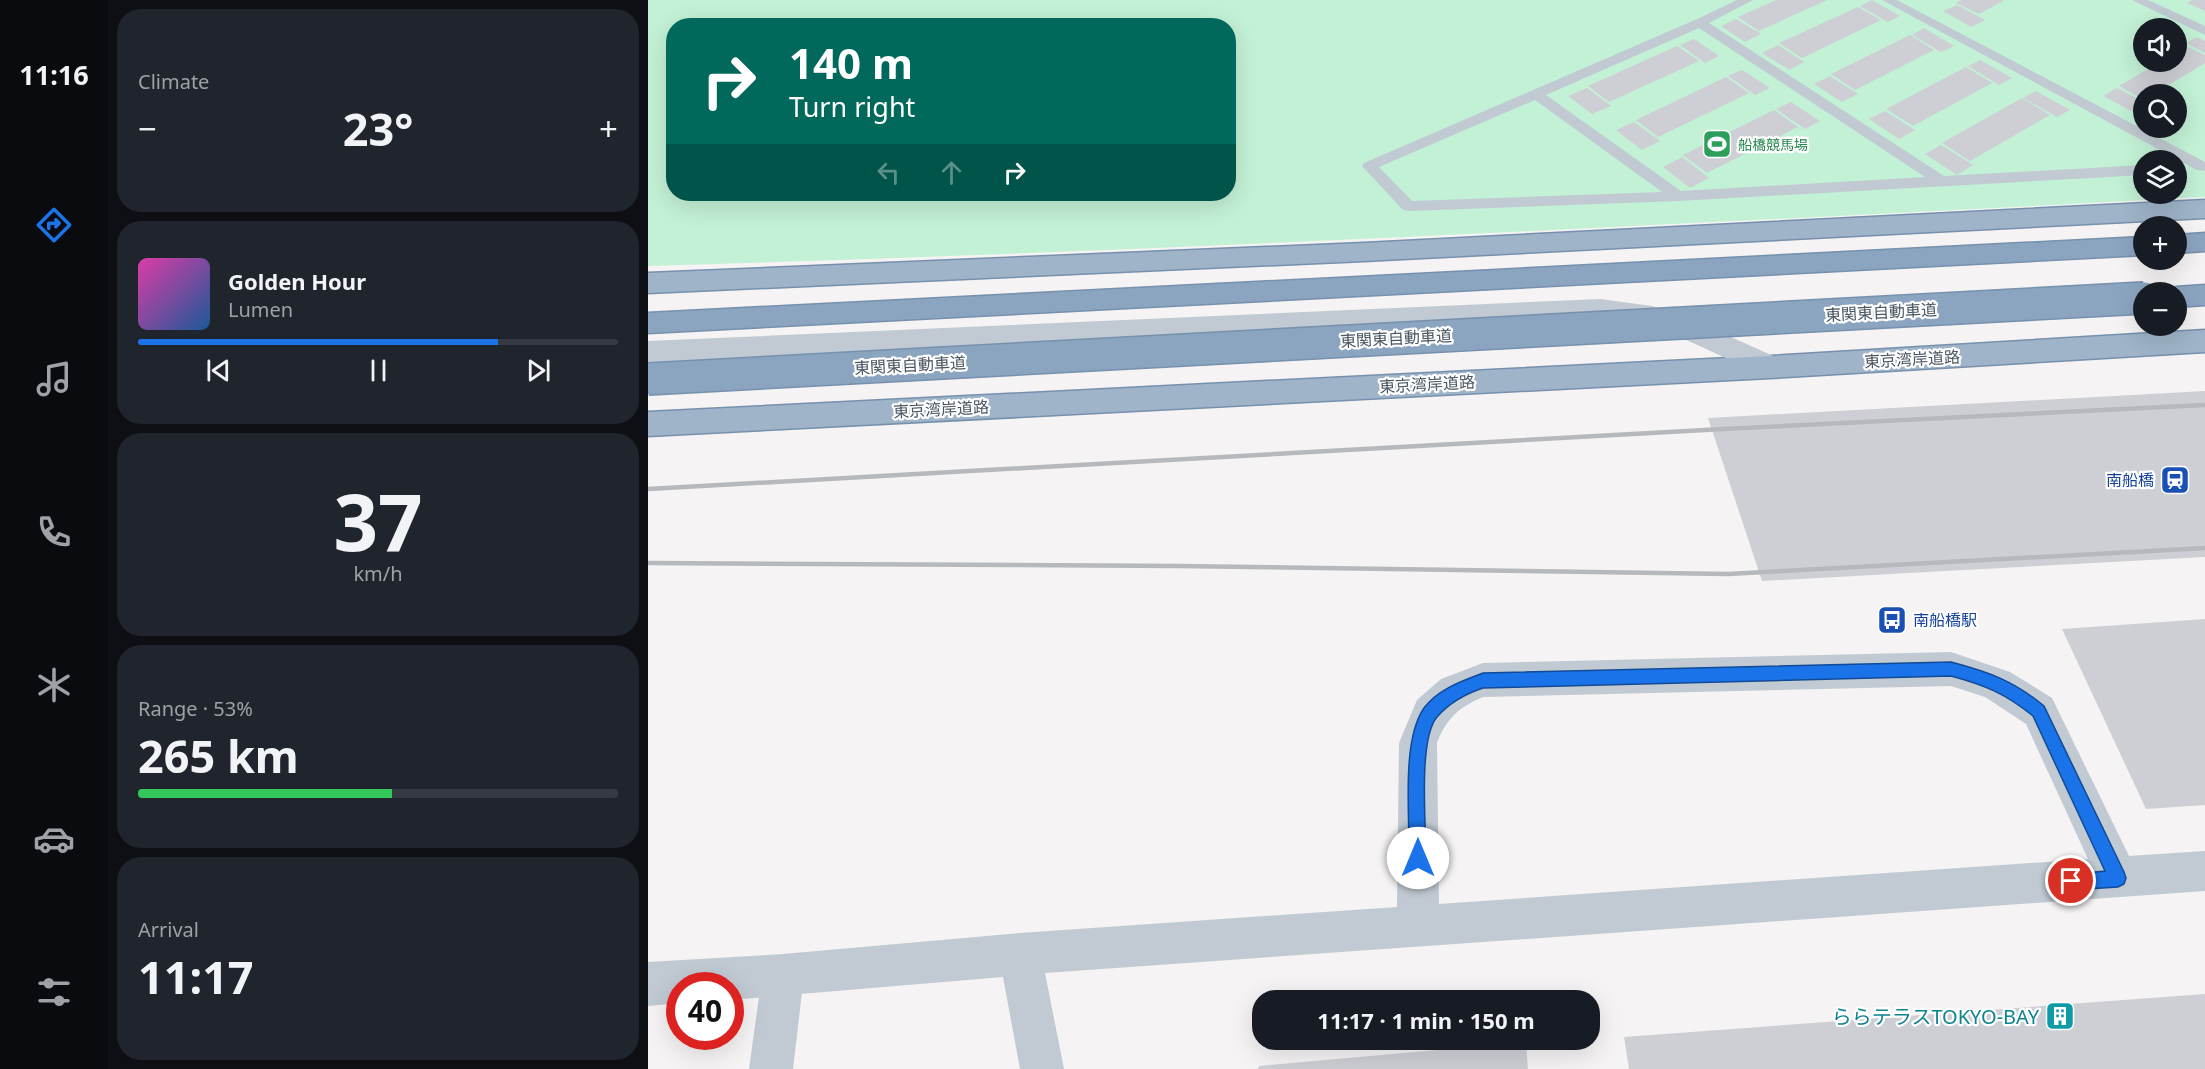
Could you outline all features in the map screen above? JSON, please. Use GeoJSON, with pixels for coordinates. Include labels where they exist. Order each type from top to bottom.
{"type":"FeatureCollection","features":[{"type":"Feature","properties":{"kind":"highway"},"geometry":{"type":"LineString","coordinates":[[648,283],[1364,252],[2205,210]]}},
{"type":"Feature","properties":{"kind":"highway"},"geometry":{"type":"LineString","coordinates":[[2187,243],[2205,242]]}},
{"type":"Feature","properties":{"kind":"highway"},"geometry":{"type":"LineString","coordinates":[[648,323],[2133,247]]}},
{"type":"Feature","properties":{"kind":"highway"},"geometry":{"type":"LineString","coordinates":[[2187,296],[2205,295]]}},
{"type":"Feature","properties":{"kind":"highway","name":"東関東自動車道"},"geometry":{"type":"LineString","coordinates":[[648,379],[2133,299]]}},
{"type":"Feature","properties":{"kind":"highway","name":"東京湾岸道路"},"geometry":{"type":"LineString","coordinates":[[648,424],[1770,367],[2205,341]]}},
{"type":"Feature","properties":{"kind":"street"},"geometry":{"type":"LineString","coordinates":[[648,352],[1600,309],[1642,313],[1683,327],[1770,367]]}},
{"type":"Feature","properties":{"kind":"street"},"geometry":{"type":"LineString","coordinates":[[1418,926],[1418,743],[1430,713],[1454,691],[1483,680],[1951,669],[1989,679],[2018,694],[2039,711],[2118,878]]}},
{"type":"Feature","properties":{"kind":"street"},"geometry":{"type":"LineString","coordinates":[[648,984],[783,975],[1020,954],[2205,871]]}},
{"type":"Feature","properties":{"kind":"street"},"geometry":{"type":"LineString","coordinates":[[1020,954],[1042,1069]]}},
{"type":"Feature","properties":{"kind":"street"},"geometry":{"type":"LineString","coordinates":[[771,1069],[783,975]]}},
{"type":"Feature","properties":{"kind":"lane"},"geometry":{"type":"LineString","coordinates":[[1747,0],[1700,23],[1369,166],[1408,206],[1678,196],[2133,171]]}},
{"type":"Feature","properties":{"kind":"lane"},"geometry":{"type":"LineString","coordinates":[[1888,0],[2204,167]]}},
{"type":"Feature","properties":{"kind":"lane"},"geometry":{"type":"LineString","coordinates":[[2138,0],[2205,31]]}},
{"type":"Feature","properties":{"kind":"lane"},"geometry":{"type":"LineString","coordinates":[[1700,23],[1939,180]]}},
{"type":"Feature","properties":{"kind":"lane"},"geometry":{"type":"LineString","coordinates":[[1536,94],[1678,196]]}},
{"type":"Feature","properties":{"kind":"lane"},"geometry":{"type":"LineString","coordinates":[[2187,168],[2204,167]]}},
{"type":"Feature","properties":{"kind":"green space","name":"船橋競馬場"},"geometry":{"type":"Polygon","coordinates":[[[648,0],[2205,0],[2205,197],[2187,198],[2187,150],[2133,150],[2133,201],[1232,245],[648,266],[648,0]]]}},
{"type":"Feature","properties":{"kind":"building"},"geometry":{"type":"Polygon","coordinates":[[[1776,0],[1827,0],[1759,31],[1738,17],[1776,0]]]}},
{"type":"Feature","properties":{"kind":"building"},"geometry":{"type":"Polygon","coordinates":[[[1872,0],[1900,16],[1888,22],[1860,6],[1872,0]]]}},
{"type":"Feature","properties":{"kind":"building"},"geometry":{"type":"Polygon","coordinates":[[[1961,0],[2005,0],[1979,14],[1956,3],[1961,0]]]}},
{"type":"Feature","properties":{"kind":"building"},"geometry":{"type":"Polygon","coordinates":[[[2192,0],[2205,0],[2205,11],[2187,3],[2192,0]]]}},
{"type":"Feature","properties":{"kind":"building"},"geometry":{"type":"Polygon","coordinates":[[[1957,5],[1985,20],[1971,27],[1943,11],[1957,5]]]}},
{"type":"Feature","properties":{"kind":"building"},"geometry":{"type":"Polygon","coordinates":[[[1858,7],[1881,20],[1802,58],[1779,43],[1858,7]]]}},
{"type":"Feature","properties":{"kind":"building"},"geometry":{"type":"Polygon","coordinates":[[[1736,19],[1761,34],[1745,42],[1721,26],[1736,19]]]}},
{"type":"Feature","properties":{"kind":"building"},"geometry":{"type":"Polygon","coordinates":[[[1924,28],[1954,46],[1941,52],[1912,35],[1924,28]]]}},
{"type":"Feature","properties":{"kind":"building"},"geometry":{"type":"Polygon","coordinates":[[[1910,35],[1934,50],[1855,90],[1831,74],[1910,35]]]}},
{"type":"Feature","properties":{"kind":"building"},"geometry":{"type":"Polygon","coordinates":[[[2197,37],[2205,41],[2205,53],[2187,44],[2197,37]]]}},
{"type":"Feature","properties":{"kind":"building"},"geometry":{"type":"Polygon","coordinates":[[[1694,39],[1719,56],[1705,63],[1680,45],[1694,39]]]}},
{"type":"Feature","properties":{"kind":"building"},"geometry":{"type":"Polygon","coordinates":[[[1778,45],[1804,62],[1789,70],[1762,53],[1778,45]]]}},
{"type":"Feature","properties":{"kind":"building"},"geometry":{"type":"Polygon","coordinates":[[[1677,46],[1699,61],[1609,102],[1588,86],[1677,46]]]}},
{"type":"Feature","properties":{"kind":"building"},"geometry":{"type":"Polygon","coordinates":[[[2187,46],[2205,55],[2205,63],[2170,84],[2133,84],[2133,94],[2119,86],[2143,72],[2187,72],[2187,46]]]}},
{"type":"Feature","properties":{"kind":"building"},"geometry":{"type":"Polygon","coordinates":[[[1980,60],[2012,78],[1999,85],[1968,66],[1980,60]]]}},
{"type":"Feature","properties":{"kind":"building"},"geometry":{"type":"Polygon","coordinates":[[[1966,67],[1992,83],[1913,126],[1886,109],[1966,67]]]}},
{"type":"Feature","properties":{"kind":"building"},"geometry":{"type":"Polygon","coordinates":[[[1742,70],[1770,88],[1755,95],[1728,76],[1742,70]]]}},
{"type":"Feature","properties":{"kind":"building"},"geometry":{"type":"Polygon","coordinates":[[[1830,76],[1858,94],[1842,102],[1814,84],[1830,76]]]}},
{"type":"Feature","properties":{"kind":"building"},"geometry":{"type":"Polygon","coordinates":[[[1726,77],[1749,93],[1658,137],[1636,120],[1726,77]]]}},
{"type":"Feature","properties":{"kind":"building"},"geometry":{"type":"Polygon","coordinates":[[[1587,88],[1611,106],[1592,114],[1568,96],[1587,88]]]}},
{"type":"Feature","properties":{"kind":"building"},"geometry":{"type":"Polygon","coordinates":[[[2117,88],[2133,96],[2133,112],[2103,96],[2117,88]]]}},
{"type":"Feature","properties":{"kind":"building"},"geometry":{"type":"Polygon","coordinates":[[[2036,91],[2070,110],[2057,117],[2023,98],[2036,91]]]}},
{"type":"Feature","properties":{"kind":"building"},"geometry":{"type":"Polygon","coordinates":[[[2022,98],[2050,115],[1970,161],[1942,143],[2022,98]]]}},
{"type":"Feature","properties":{"kind":"building"},"geometry":{"type":"Polygon","coordinates":[[[1791,102],[1820,121],[1805,129],[1776,109],[1791,102]]]}},
{"type":"Feature","properties":{"kind":"building"},"geometry":{"type":"Polygon","coordinates":[[[1774,110],[1798,127],[1707,173],[1683,155],[1774,110]]]}},
{"type":"Feature","properties":{"kind":"building"},"geometry":{"type":"Polygon","coordinates":[[[1885,111],[1915,130],[1899,139],[1869,119],[1885,111]]]}},
{"type":"Feature","properties":{"kind":"building"},"geometry":{"type":"Polygon","coordinates":[[[1634,122],[1660,141],[1642,150],[1616,130],[1634,122]]]}},
{"type":"Feature","properties":{"kind":"building"},"geometry":{"type":"Polygon","coordinates":[[[1941,145],[1973,165],[1957,175],[1925,154],[1941,145]]]}},
{"type":"Feature","properties":{"kind":"building"},"geometry":{"type":"Polygon","coordinates":[[[1682,157],[1709,178],[1690,188],[1663,167],[1682,157]]]}},
{"type":"Feature","properties":{"kind":"building","name":"南船橋"},"geometry":{"type":"Polygon","coordinates":[[[2205,391],[2205,557],[1762,581],[1708,418],[2205,391]]]}},
{"type":"Feature","properties":{"kind":"building"},"geometry":{"type":"Polygon","coordinates":[[[2205,619],[2205,805],[2146,809],[2062,629],[2205,619]]]}},
{"type":"Feature","properties":{"kind":"building","name":"ららテラスTOKYO-BAY"},"geometry":{"type":"Polygon","coordinates":[[[2205,994],[2205,1069],[1629,1069],[1624,1037],[2205,994]]]}},
{"type":"Feature","properties":{"kind":"building"},"geometry":{"type":"Polygon","coordinates":[[[1437,1050],[1527,1050],[1528,1069],[1258,1069],[1259,1066],[1437,1050]]]}},
{"type":"Feature","properties":{"kind":"railway"},"geometry":{"type":"LineString","coordinates":[[648,489],[1723,429],[2205,405]]}},
{"type":"Feature","properties":{"kind":"railway"},"geometry":{"type":"LineString","coordinates":[[648,563],[1179,566],[1728,574],[2205,548]]}},
{"type":"Feature","properties":{"kind":"place","name":"船橋競馬場"},"geometry":{"type":"Point","coordinates":[1717,144]}},
{"type":"Feature","properties":{"kind":"place","name":"南船橋"},"geometry":{"type":"Point","coordinates":[2175,480]}},
{"type":"Feature","properties":{"kind":"place","name":"南船橋駅"},"geometry":{"type":"Point","coordinates":[1892,620]}},
{"type":"Feature","properties":{"kind":"place","name":"ららテラスTOKYO-BAY"},"geometry":{"type":"Point","coordinates":[2060,1016]}},
{"type":"Feature","properties":{"kind":"route"},"geometry":{"type":"LineString","coordinates":[[1418,858],[1418,743],[1430,713],[1454,691],[1483,680],[1951,669],[1989,679],[2018,694],[2039,711],[2118,878],[2071,881]]}}]}
